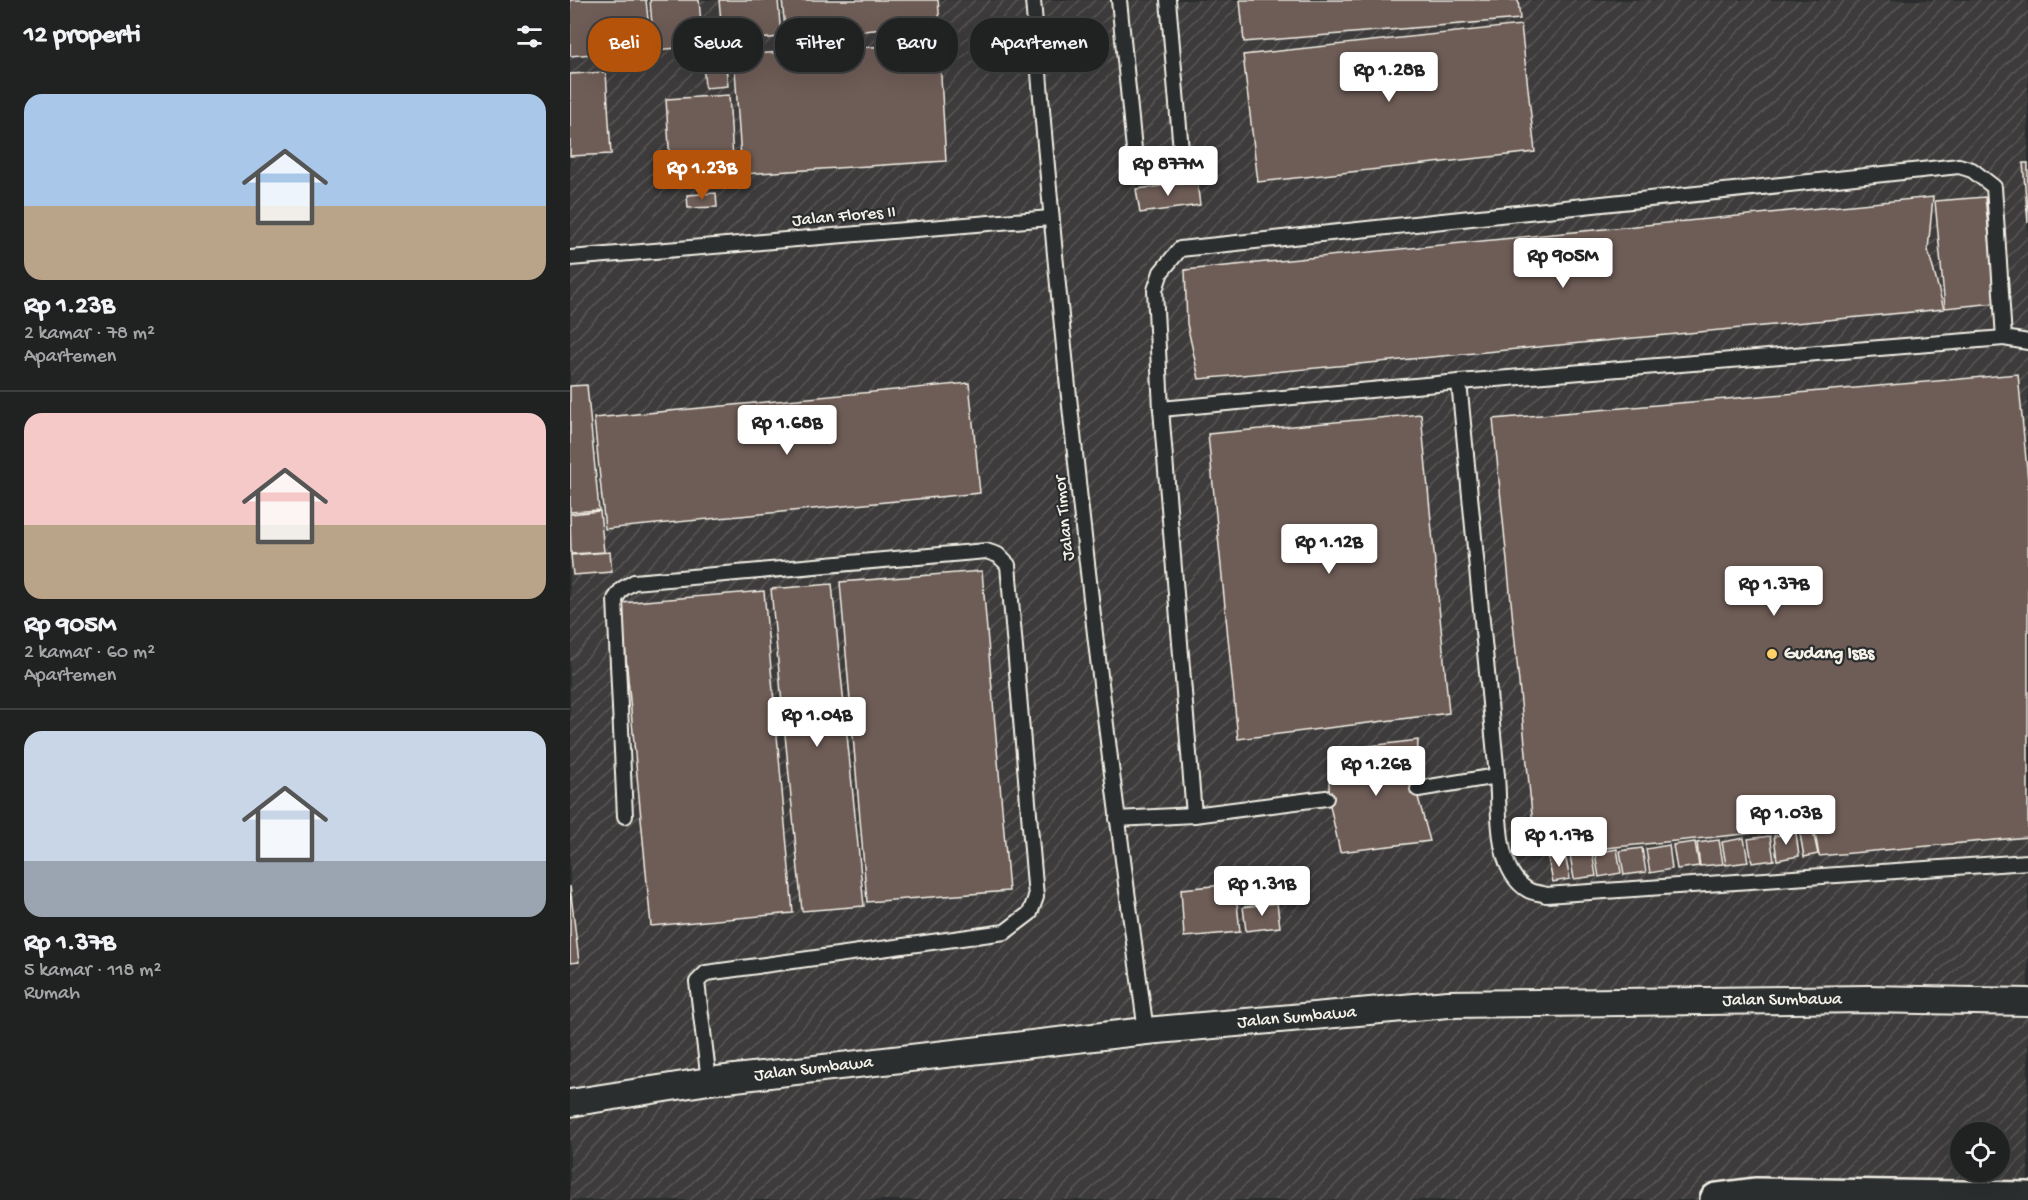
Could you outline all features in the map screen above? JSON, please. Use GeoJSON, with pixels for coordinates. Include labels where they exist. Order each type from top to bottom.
{"type":"FeatureCollection","features":[{"type":"Feature","properties":{"kind":"main road"},"geometry":{"type":"LineString","coordinates":[[1718,1200],[1755,1195],[2028,1199]]}},
{"type":"Feature","properties":{"kind":"street","name":"Jalan Sumbawa"},"geometry":{"type":"LineString","coordinates":[[570,1103],[707,1070],[1448,1004],[1867,999],[2028,1002]]}},
{"type":"Feature","properties":{"kind":"lane","name":"Jalan Timor"},"geometry":{"type":"LineString","coordinates":[[1033,0],[1050,218],[1117,819],[1146,1030]]}},
{"type":"Feature","properties":{"kind":"lane"},"geometry":{"type":"LineString","coordinates":[[1119,0],[1135,159],[1143,168],[1173,164],[1178,159],[1181,150],[1168,0]]}},
{"type":"Feature","properties":{"kind":"lane"},"geometry":{"type":"LineString","coordinates":[[1194,814],[1161,409],[1155,290],[1161,272],[1180,249],[1959,166],[1972,170],[1994,187],[2004,338]]}},
{"type":"Feature","properties":{"kind":"lane","name":"Jalan Flores II"},"geometry":{"type":"LineString","coordinates":[[570,258],[1050,218]]}},
{"type":"Feature","properties":{"kind":"lane"},"geometry":{"type":"LineString","coordinates":[[1161,409],[1459,382],[2004,338],[2028,342]]}},
{"type":"Feature","properties":{"kind":"lane"},"geometry":{"type":"LineString","coordinates":[[1459,382],[1504,856],[1516,880],[1529,891],[1546,895],[2028,862]]}},
{"type":"Feature","properties":{"kind":"lane"},"geometry":{"type":"LineString","coordinates":[[625,816],[615,598],[622,589],[634,582],[986,551],[998,555],[1008,566],[1036,897],[1030,913],[1005,932],[706,973],[697,982],[707,1070]]}},
{"type":"Feature","properties":{"kind":"lane"},"geometry":{"type":"LineString","coordinates":[[1418,789],[1497,776]]}},
{"type":"Feature","properties":{"kind":"lane"},"geometry":{"type":"LineString","coordinates":[[1117,819],[1194,814],[1326,798]]}},
{"type":"Feature","properties":{"kind":"shaded area"},"geometry":{"type":"Polygon","coordinates":[[[570,0],[2028,0],[2028,1200],[570,1200],[570,0]]]}},
{"type":"Feature","properties":{"kind":"building"},"geometry":{"type":"Polygon","coordinates":[[[570,0],[646,0],[648,18],[588,18],[588,54],[570,56],[570,0]]]}},
{"type":"Feature","properties":{"kind":"building"},"geometry":{"type":"Polygon","coordinates":[[[650,0],[699,0],[701,18],[673,18],[673,48],[661,49],[661,18],[651,18],[650,0]]]}},
{"type":"Feature","properties":{"kind":"building"},"geometry":{"type":"Polygon","coordinates":[[[719,0],[778,0],[779,18],[775,18],[775,38],[763,39],[763,18],[721,18],[719,0]]]}},
{"type":"Feature","properties":{"kind":"building"},"geometry":{"type":"Polygon","coordinates":[[[782,0],[938,0],[940,18],[876,18],[876,30],[864,31],[864,18],[784,18],[782,0]]]}},
{"type":"Feature","properties":{"kind":"building"},"geometry":{"type":"Polygon","coordinates":[[[1240,0],[1518,0],[1520,19],[1244,42],[1240,0]]]}},
{"type":"Feature","properties":{"kind":"building"},"geometry":{"type":"Polygon","coordinates":[[[1521,25],[1535,152],[1258,182],[1243,55],[1521,25]]]}},
{"type":"Feature","properties":{"kind":"building"},"geometry":{"type":"Polygon","coordinates":[[[864,47],[876,47],[876,72],[941,72],[946,161],[742,174],[735,72],[763,72],[763,53],[775,53],[775,72],[864,72],[864,47]]]}},
{"type":"Feature","properties":{"kind":"building"},"geometry":{"type":"Polygon","coordinates":[[[606,72],[611,154],[570,156],[570,74],[606,72]]]}},
{"type":"Feature","properties":{"kind":"building"},"geometry":{"type":"Polygon","coordinates":[[[704,72],[727,72],[728,86],[705,88],[704,72]]]}},
{"type":"Feature","properties":{"kind":"building"},"geometry":{"type":"Polygon","coordinates":[[[729,95],[734,175],[671,179],[666,99],[729,95]]]}},
{"type":"Feature","properties":{"kind":"building"},"geometry":{"type":"Polygon","coordinates":[[[2023,163],[2028,163],[2028,223],[2023,163]]]}},
{"type":"Feature","properties":{"kind":"building"},"geometry":{"type":"Polygon","coordinates":[[[1197,182],[1200,205],[1140,213],[1136,189],[1197,182]]]}},
{"type":"Feature","properties":{"kind":"building"},"geometry":{"type":"Polygon","coordinates":[[[716,193],[717,207],[688,208],[687,195],[716,193]]]}},
{"type":"Feature","properties":{"kind":"building"},"geometry":{"type":"Polygon","coordinates":[[[1933,197],[1928,250],[1944,309],[1199,379],[1187,324],[1185,270],[1933,197]]]}},
{"type":"Feature","properties":{"kind":"building"},"geometry":{"type":"Polygon","coordinates":[[[1985,197],[1996,303],[1945,308],[1935,201],[1985,197]]]}},
{"type":"Feature","properties":{"kind":"building","name":"Gudang IsBs"},"geometry":{"type":"Polygon","coordinates":[[[2018,374],[2028,481],[2028,837],[1819,856],[1814,827],[1536,855],[1493,419],[2018,374]]]}},
{"type":"Feature","properties":{"kind":"building"},"geometry":{"type":"Polygon","coordinates":[[[969,383],[980,493],[605,529],[594,418],[969,383]]]}},
{"type":"Feature","properties":{"kind":"building"},"geometry":{"type":"Polygon","coordinates":[[[587,385],[599,510],[570,512],[570,386],[587,385]]]}},
{"type":"Feature","properties":{"kind":"building"},"geometry":{"type":"Polygon","coordinates":[[[1421,414],[1449,713],[1238,739],[1208,434],[1421,414]]]}},
{"type":"Feature","properties":{"kind":"building"},"geometry":{"type":"Polygon","coordinates":[[[600,511],[604,552],[571,554],[570,514],[600,511]]]}},
{"type":"Feature","properties":{"kind":"building"},"geometry":{"type":"Polygon","coordinates":[[[610,552],[612,572],[573,575],[571,555],[610,552]]]}},
{"type":"Feature","properties":{"kind":"building"},"geometry":{"type":"Polygon","coordinates":[[[982,571],[1009,891],[867,902],[840,582],[982,571]]]}},
{"type":"Feature","properties":{"kind":"building"},"geometry":{"type":"Polygon","coordinates":[[[832,584],[864,906],[802,911],[771,589],[832,584]]]}},
{"type":"Feature","properties":{"kind":"building"},"geometry":{"type":"Polygon","coordinates":[[[764,591],[793,913],[651,926],[621,603],[764,591]]]}},
{"type":"Feature","properties":{"kind":"building"},"geometry":{"type":"Polygon","coordinates":[[[1418,740],[1416,790],[1430,841],[1340,852],[1329,801],[1329,751],[1418,740]]]}},
{"type":"Feature","properties":{"kind":"building"},"geometry":{"type":"Polygon","coordinates":[[[1813,831],[1818,854],[1804,857],[1800,834],[1813,831]]]}},
{"type":"Feature","properties":{"kind":"building"},"geometry":{"type":"Polygon","coordinates":[[[1796,833],[1799,856],[1777,860],[1774,836],[1796,833]]]}},
{"type":"Feature","properties":{"kind":"building"},"geometry":{"type":"Polygon","coordinates":[[[1770,836],[1774,860],[1752,863],[1748,839],[1770,836]]]}},
{"type":"Feature","properties":{"kind":"building"},"geometry":{"type":"Polygon","coordinates":[[[1744,838],[1748,862],[1726,865],[1722,842],[1744,838]]]}},
{"type":"Feature","properties":{"kind":"building"},"geometry":{"type":"Polygon","coordinates":[[[1719,840],[1723,864],[1700,866],[1697,843],[1719,840]]]}},
{"type":"Feature","properties":{"kind":"building"},"geometry":{"type":"Polygon","coordinates":[[[1695,842],[1699,866],[1677,869],[1673,845],[1695,842]]]}},
{"type":"Feature","properties":{"kind":"building"},"geometry":{"type":"Polygon","coordinates":[[[1669,845],[1672,869],[1650,873],[1646,849],[1669,845]]]}},
{"type":"Feature","properties":{"kind":"building"},"geometry":{"type":"Polygon","coordinates":[[[1642,848],[1646,872],[1624,875],[1620,851],[1642,848]]]}},
{"type":"Feature","properties":{"kind":"building"},"geometry":{"type":"Polygon","coordinates":[[[1617,849],[1621,873],[1599,877],[1595,853],[1617,849]]]}},
{"type":"Feature","properties":{"kind":"building"},"geometry":{"type":"Polygon","coordinates":[[[1592,852],[1596,876],[1574,879],[1570,855],[1592,852]]]}},
{"type":"Feature","properties":{"kind":"building"},"geometry":{"type":"Polygon","coordinates":[[[1565,855],[1570,879],[1553,882],[1548,858],[1565,855]]]}},
{"type":"Feature","properties":{"kind":"building"},"geometry":{"type":"Polygon","coordinates":[[[1235,884],[1240,932],[1184,937],[1181,889],[1235,884]]]}},
{"type":"Feature","properties":{"kind":"building"},"geometry":{"type":"Polygon","coordinates":[[[570,886],[579,962],[570,963],[570,886]]]}},
{"type":"Feature","properties":{"kind":"building"},"geometry":{"type":"Polygon","coordinates":[[[1277,903],[1280,927],[1246,931],[1243,907],[1277,903]]]}},
{"type":"Feature","properties":{"kind":"place","name":"Gudang IsBs"},"geometry":{"type":"Point","coordinates":[1772,654]}}]}
